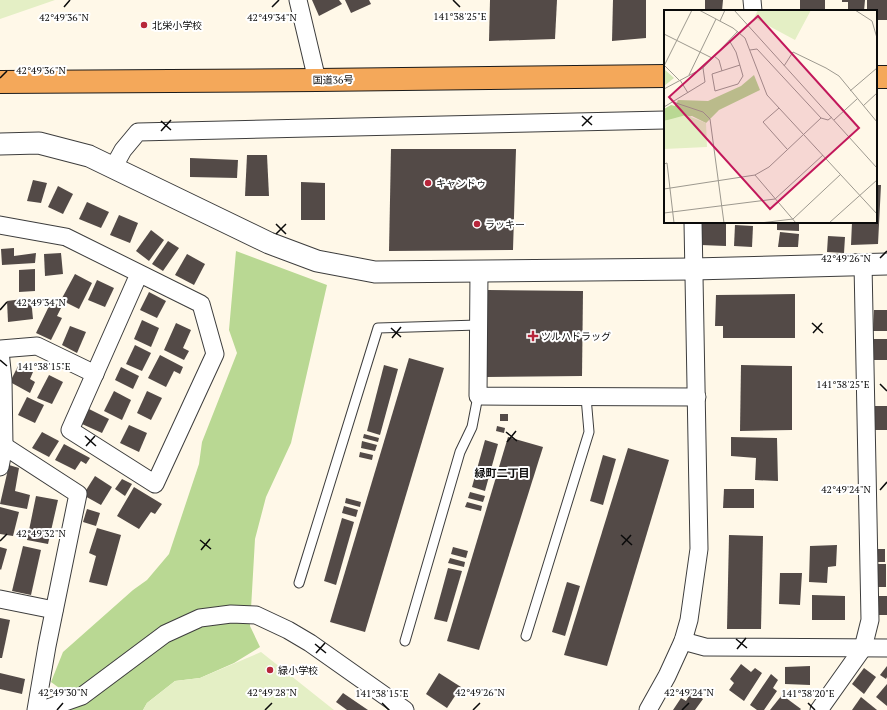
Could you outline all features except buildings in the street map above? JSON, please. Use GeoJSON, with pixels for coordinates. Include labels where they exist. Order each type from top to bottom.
{"type":"FeatureCollection","features":[{"type":"Feature","properties":{"kind":"highway","name":"国道36号"},"geometry":{"type":"LineString","coordinates":[[0,82],[664,76]]}},
{"type":"Feature","properties":{"kind":"street"},"geometry":{"type":"LineString","coordinates":[[298,0],[318,80]]}},
{"type":"Feature","properties":{"kind":"street"},"geometry":{"type":"LineString","coordinates":[[113,168],[123,150],[138,132],[664,120]]}},
{"type":"Feature","properties":{"kind":"street"},"geometry":{"type":"LineString","coordinates":[[0,144],[39,143],[89,156],[269,243],[317,261],[375,272],[694,269],[887,264]]}},
{"type":"Feature","properties":{"kind":"street"},"geometry":{"type":"LineString","coordinates":[[648,710],[667,676],[683,641],[689,620],[699,549],[693,223]]}},
{"type":"Feature","properties":{"kind":"street"},"geometry":{"type":"LineString","coordinates":[[0,225],[66,237],[201,304],[215,354],[155,484],[70,430],[139,274]]}},
{"type":"Feature","properties":{"kind":"street"},"geometry":{"type":"LineString","coordinates":[[819,710],[863,648],[870,620],[863,264]]}},
{"type":"Feature","properties":{"kind":"street"},"geometry":{"type":"LineString","coordinates":[[479,272],[478,396],[697,397]]}},
{"type":"Feature","properties":{"kind":"street"},"geometry":{"type":"LineString","coordinates":[[0,467],[4,446],[0,359],[37,346],[95,374]]}},
{"type":"Feature","properties":{"kind":"street"},"geometry":{"type":"LineString","coordinates":[[4,446],[78,494],[54,610],[36,710]]}},
{"type":"Feature","properties":{"kind":"street"},"geometry":{"type":"LineString","coordinates":[[0,599],[54,610]]}},
{"type":"Feature","properties":{"kind":"street"},"geometry":{"type":"LineString","coordinates":[[42,710],[82,696],[165,634],[200,618],[231,614],[256,614],[310,643],[405,710]]}},
{"type":"Feature","properties":{"kind":"street"},"geometry":{"type":"LineString","coordinates":[[683,641],[705,647],[887,648]]}},
{"type":"Feature","properties":{"kind":"lane"},"geometry":{"type":"LineString","coordinates":[[299,583],[378,328],[478,325]]}},
{"type":"Feature","properties":{"kind":"lane"},"geometry":{"type":"LineString","coordinates":[[405,641],[460,452],[472,427],[478,396]]}},
{"type":"Feature","properties":{"kind":"lane"},"geometry":{"type":"LineString","coordinates":[[526,636],[589,432],[586,397]]}},
{"type":"Feature","properties":{"kind":"green space"},"geometry":{"type":"Polygon","coordinates":[[[0,0],[55,0],[0,19],[0,0]]]}},
{"type":"Feature","properties":{"kind":"green space"},"geometry":{"type":"Polygon","coordinates":[[[236,251],[327,285],[291,443],[266,497],[255,539],[250,626],[260,647],[234,663],[200,678],[175,681],[147,703],[143,710],[62,710],[62,690],[51,682],[63,652],[133,590],[147,580],[169,554],[199,464],[202,442],[237,353],[229,330],[236,251]]]}},
{"type":"Feature","properties":{"kind":"green space","name":"緑小学校"},"geometry":{"type":"Polygon","coordinates":[[[261,652],[334,710],[143,710],[147,703],[175,681],[200,678],[261,652]]]}},
{"type":"Feature","properties":{"kind":"place","name":"北栄小学校"},"geometry":{"type":"Point","coordinates":[144,25]}},
{"type":"Feature","properties":{"kind":"place","name":"キャンドゥ"},"geometry":{"type":"Point","coordinates":[428,183]}},
{"type":"Feature","properties":{"kind":"place","name":"ラッキー"},"geometry":{"type":"Point","coordinates":[477,224]}},
{"type":"Feature","properties":{"kind":"place","name":"ツルハドラッグ"},"geometry":{"type":"Point","coordinates":[533,336]}},
{"type":"Feature","properties":{"kind":"place","name":"緑小学校"},"geometry":{"type":"Point","coordinates":[270,670]}},
{"type":"Feature","properties":{"kind":"district","name":"緑町二丁目"},"geometry":{"type":"Point","coordinates":[502,473]}}]}
